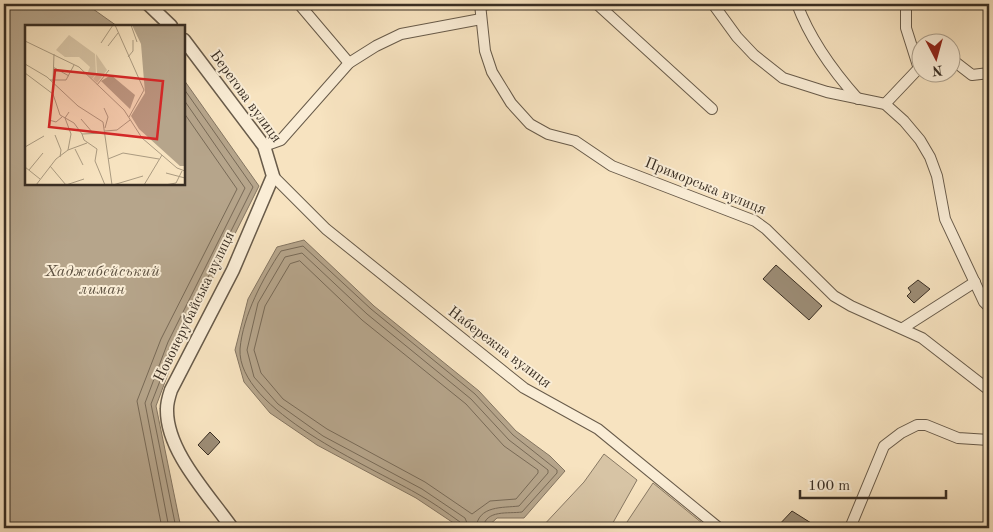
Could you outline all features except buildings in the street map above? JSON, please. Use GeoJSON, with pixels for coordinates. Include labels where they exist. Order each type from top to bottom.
{"type":"FeatureCollection","features":[{"type":"Feature","properties":{"kind":"street"},"geometry":{"type":"LineString","coordinates":[[148,4],[170,25]]}},
{"type":"Feature","properties":{"kind":"street"},"geometry":{"type":"LineString","coordinates":[[299,4],[349,63]]}},
{"type":"Feature","properties":{"kind":"street","name":"Приморська вулиця"},"geometry":{"type":"LineString","coordinates":[[483,4],[481,19],[485,50],[492,72],[511,103],[530,124],[548,134],[575,141],[612,166],[755,221],[766,229],[834,296],[867,314],[903,328],[922,338],[989,390]]}},
{"type":"Feature","properties":{"kind":"street"},"geometry":{"type":"LineString","coordinates":[[597,4],[712,109]]}},
{"type":"Feature","properties":{"kind":"street"},"geometry":{"type":"LineString","coordinates":[[713,4],[737,37],[754,55],[783,78],[858,99],[885,104],[894,111],[920,140],[930,157],[937,176],[945,219],[984,302],[989,307]]}},
{"type":"Feature","properties":{"kind":"street"},"geometry":{"type":"LineString","coordinates":[[797,4],[810,32],[836,74],[858,99]]}},
{"type":"Feature","properties":{"kind":"street"},"geometry":{"type":"LineString","coordinates":[[906,4],[906,28],[910,39]]}},
{"type":"Feature","properties":{"kind":"street"},"geometry":{"type":"LineString","coordinates":[[264,146],[281,140],[349,63],[401,34],[481,19]]}},
{"type":"Feature","properties":{"kind":"street","name":"Берегова вулиця"},"geometry":{"type":"LineString","coordinates":[[185,41],[264,146],[273,176]]}},
{"type":"Feature","properties":{"kind":"street"},"geometry":{"type":"LineString","coordinates":[[960,66],[972,75],[989,73]]}},
{"type":"Feature","properties":{"kind":"street"},"geometry":{"type":"LineString","coordinates":[[885,104],[910,78]]}},
{"type":"Feature","properties":{"kind":"street","name":"Новонерубайська вулиця"},"geometry":{"type":"LineString","coordinates":[[232,528],[181,456],[173,441],[167,408],[171,390],[233,270],[267,194],[273,176]]}},
{"type":"Feature","properties":{"kind":"street","name":"Набережна вулиця"},"geometry":{"type":"LineString","coordinates":[[273,176],[326,229],[516,382],[557,408],[598,429],[719,528]]}},
{"type":"Feature","properties":{"kind":"street"},"geometry":{"type":"LineString","coordinates":[[903,328],[975,282]]}},
{"type":"Feature","properties":{"kind":"street"},"geometry":{"type":"LineString","coordinates":[[850,528],[884,446],[901,433],[917,425],[926,425],[958,438],[989,440]]}},
{"type":"Feature","properties":{"kind":"shaded area"},"geometry":{"type":"Polygon","coordinates":[[[604,454],[637,480],[610,528],[541,528],[584,482],[604,454]]]}},
{"type":"Feature","properties":{"kind":"shaded area"},"geometry":{"type":"Polygon","coordinates":[[[653,483],[702,523],[700,528],[623,528],[653,483]]]}},
{"type":"Feature","properties":{"kind":"water","name":"Хаджибейський лиман"},"geometry":{"type":"Polygon","coordinates":[[[4,4],[86,4],[116,25],[25,25],[25,185],[185,185],[185,81],[259,186],[178,347],[156,406],[181,528],[4,528],[4,4]]]}},
{"type":"Feature","properties":{"kind":"water"},"geometry":{"type":"Polygon","coordinates":[[[304,240],[374,306],[479,391],[516,431],[550,456],[565,471],[524,518],[497,518],[486,528],[461,528],[416,498],[317,445],[270,413],[244,382],[235,350],[248,299],[277,247],[304,240]]]}}]}
